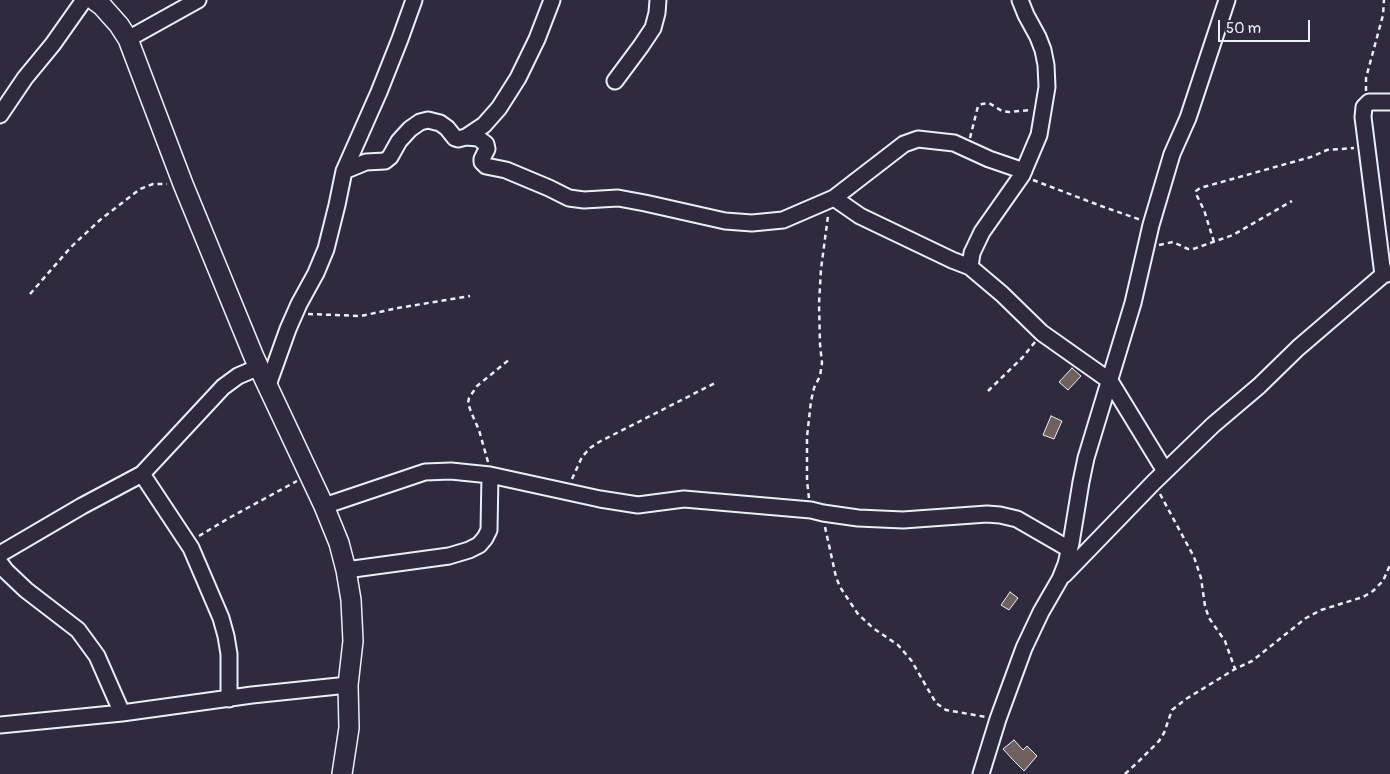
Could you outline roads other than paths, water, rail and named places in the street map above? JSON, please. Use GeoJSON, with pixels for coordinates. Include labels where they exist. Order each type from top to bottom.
{"type":"FeatureCollection","features":[{"type":"Feature","properties":{"kind":"street"},"geometry":{"type":"LineString","coordinates":[[0,114],[84,0]]}},
{"type":"Feature","properties":{"kind":"street"},"geometry":{"type":"LineString","coordinates":[[94,0],[107,12],[128,39],[183,184],[258,367],[268,384],[339,543],[351,600],[353,641],[348,685],[349,728],[342,774]]}},
{"type":"Feature","properties":{"kind":"street"},"geometry":{"type":"LineString","coordinates":[[128,39],[198,0]]}},
{"type":"Feature","properties":{"kind":"street"},"geometry":{"type":"LineString","coordinates":[[268,384],[294,314],[316,273],[326,249],[338,205],[344,171],[379,92],[414,0]]}},
{"type":"Feature","properties":{"kind":"street"},"geometry":{"type":"LineString","coordinates":[[466,137],[484,124],[499,108],[513,86],[526,63],[552,0]]}},
{"type":"Feature","properties":{"kind":"street"},"geometry":{"type":"LineString","coordinates":[[614,81],[653,28],[658,0]]}},
{"type":"Feature","properties":{"kind":"street"},"geometry":{"type":"LineString","coordinates":[[970,267],[972,253],[982,232],[1023,173],[1039,134],[1047,87],[1044,50],[1026,16],[1020,0]]}},
{"type":"Feature","properties":{"kind":"street"},"geometry":{"type":"LineString","coordinates":[[981,774],[998,719],[1024,648],[1060,579],[1069,549],[1086,458],[1133,303],[1151,225],[1172,154],[1188,118],[1227,0]]}},
{"type":"Feature","properties":{"kind":"street"},"geometry":{"type":"LineString","coordinates":[[1060,579],[1154,482],[1213,425],[1260,386],[1298,348],[1386,274],[1362,117],[1364,106],[1369,102],[1390,102]]}},
{"type":"Feature","properties":{"kind":"street"},"geometry":{"type":"LineString","coordinates":[[344,171],[366,162],[385,161],[410,129],[420,122],[428,120],[440,123],[455,138],[478,138],[486,144],[487,149],[482,159],[486,166],[506,170],[569,198],[584,200],[618,198],[725,221],[752,223],[782,220],[832,199],[904,144],[918,139],[954,142],[1023,173]]}},
{"type":"Feature","properties":{"kind":"street"},"geometry":{"type":"LineString","coordinates":[[832,199],[860,216],[970,267],[1002,294],[1042,333],[1110,382],[1165,471]]}},
{"type":"Feature","properties":{"kind":"street"},"geometry":{"type":"LineString","coordinates":[[0,554],[142,474],[223,387],[238,376],[258,367]]}},
{"type":"Feature","properties":{"kind":"street"},"geometry":{"type":"LineString","coordinates":[[324,506],[425,472],[451,471],[490,475],[638,506],[684,499],[817,511],[858,518],[903,520],[987,514],[1000,515],[1016,519],[1069,549]]}},
{"type":"Feature","properties":{"kind":"street"},"geometry":{"type":"LineString","coordinates":[[142,474],[188,544],[221,618],[228,654],[229,699]]}},
{"type":"Feature","properties":{"kind":"street"},"geometry":{"type":"LineString","coordinates":[[346,570],[449,556],[470,550],[478,545],[485,538],[489,530],[490,475]]}},
{"type":"Feature","properties":{"kind":"street"},"geometry":{"type":"LineString","coordinates":[[0,563],[26,590],[78,630],[97,656],[122,713]]}},
{"type":"Feature","properties":{"kind":"street"},"geometry":{"type":"LineString","coordinates":[[0,725],[122,713],[348,685]]}}]}
